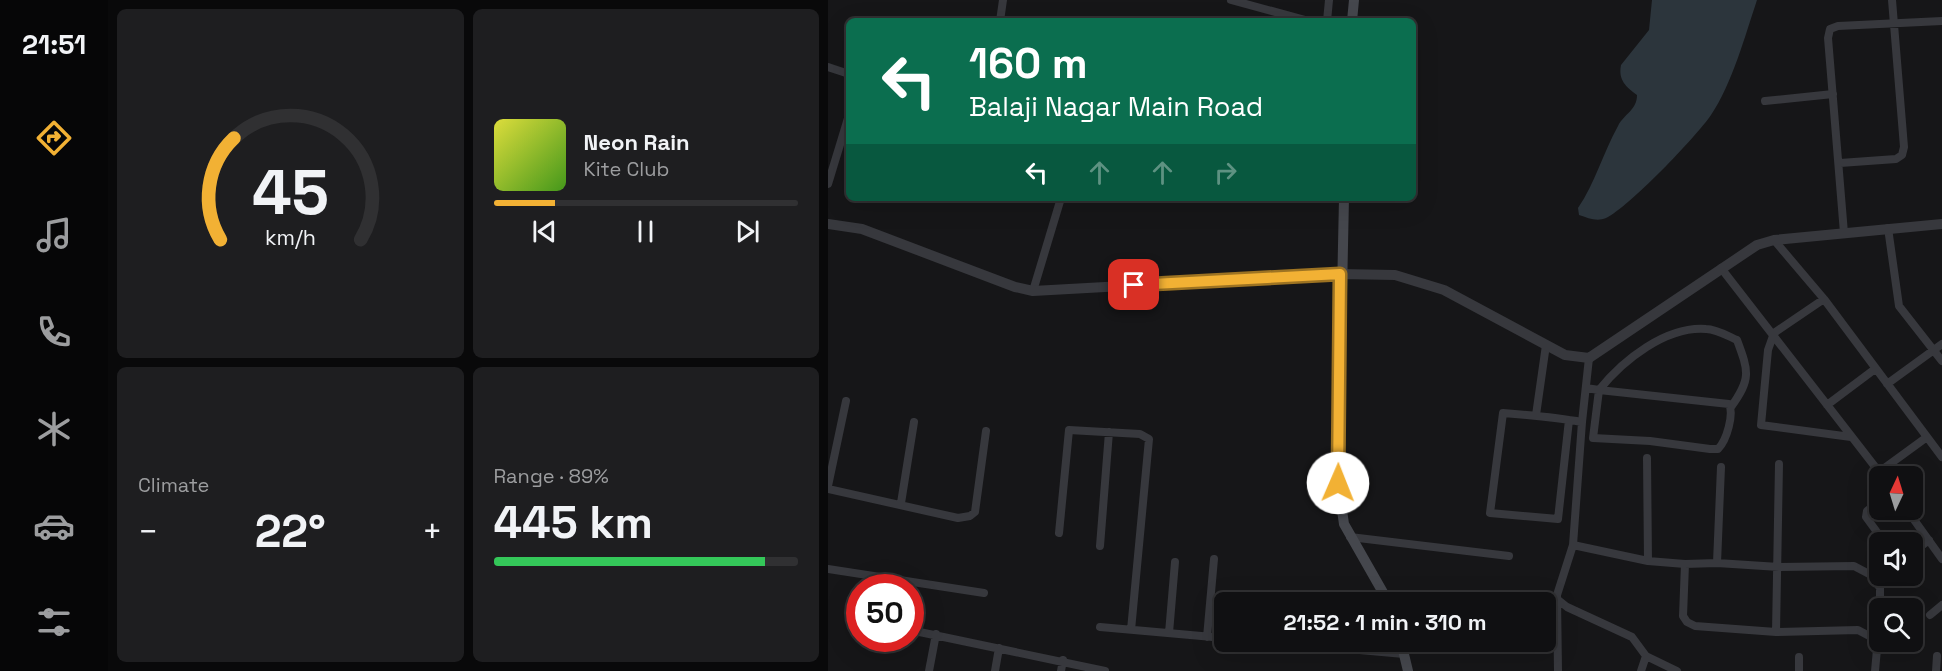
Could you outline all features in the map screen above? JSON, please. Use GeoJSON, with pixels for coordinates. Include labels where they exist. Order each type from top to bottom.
{"type":"FeatureCollection","features":[{"type":"Feature","properties":{"kind":"main road"},"geometry":{"type":"LineString","coordinates":[[1352,18],[1354,0]]}},
{"type":"Feature","properties":{"kind":"main road"},"geometry":{"type":"LineString","coordinates":[[1344,201],[1340,274],[1338,483],[1344,524],[1383,592]]}},
{"type":"Feature","properties":{"kind":"main road"},"geometry":{"type":"LineString","coordinates":[[1404,654],[1408,671]]}},
{"type":"Feature","properties":{"kind":"street"},"geometry":{"type":"LineString","coordinates":[[1000,18],[1003,0]]}},
{"type":"Feature","properties":{"kind":"street"},"geometry":{"type":"LineString","coordinates":[[1231,0],[1298,18]]}},
{"type":"Feature","properties":{"kind":"street"},"geometry":{"type":"LineString","coordinates":[[1327,18],[1329,0]]}},
{"type":"Feature","properties":{"kind":"street"},"geometry":{"type":"LineString","coordinates":[[1840,163],[1896,159],[1902,155],[1904,147],[1892,0]]}},
{"type":"Feature","properties":{"kind":"street"},"geometry":{"type":"LineString","coordinates":[[1844,233],[1828,38],[1830,29],[1838,26],[1942,21]]}},
{"type":"Feature","properties":{"kind":"street"},"geometry":{"type":"LineString","coordinates":[[828,67],[846,73]]}},
{"type":"Feature","properties":{"kind":"street"},"geometry":{"type":"LineString","coordinates":[[1766,101],[1833,94]]}},
{"type":"Feature","properties":{"kind":"street"},"geometry":{"type":"LineString","coordinates":[[828,184],[846,126]]}},
{"type":"Feature","properties":{"kind":"street"},"geometry":{"type":"LineString","coordinates":[[1033,291],[1060,201]]}},
{"type":"Feature","properties":{"kind":"street"},"geometry":{"type":"LineString","coordinates":[[828,224],[862,229],[1015,288],[1033,291],[1340,274],[1395,274],[1444,290],[1565,355],[1589,358],[1756,245],[1774,240],[1942,224]]}},
{"type":"Feature","properties":{"kind":"street"},"geometry":{"type":"LineString","coordinates":[[1888,228],[1899,306],[1942,361]]}},
{"type":"Feature","properties":{"kind":"street"},"geometry":{"type":"LineString","coordinates":[[1774,240],[1824,299],[1942,457]]}},
{"type":"Feature","properties":{"kind":"street"},"geometry":{"type":"LineString","coordinates":[[1721,268],[1774,333],[1875,466]]}},
{"type":"Feature","properties":{"kind":"street"},"geometry":{"type":"LineString","coordinates":[[1824,299],[1774,333],[1768,350],[1761,425],[1851,436]]}},
{"type":"Feature","properties":{"kind":"street"},"geometry":{"type":"LineString","coordinates":[[1689,329],[1709,329],[1737,340],[1748,368],[1745,387],[1731,407],[1723,444],[1718,449],[1593,438],[1599,390],[1615,370],[1644,348],[1689,329]]}},
{"type":"Feature","properties":{"kind":"street"},"geometry":{"type":"LineString","coordinates":[[1887,384],[1942,344]]}},
{"type":"Feature","properties":{"kind":"street"},"geometry":{"type":"LineString","coordinates":[[1536,415],[1546,345]]}},
{"type":"Feature","properties":{"kind":"street"},"geometry":{"type":"LineString","coordinates":[[1558,671],[1557,599],[1573,545],[1589,358]]}},
{"type":"Feature","properties":{"kind":"street"},"geometry":{"type":"LineString","coordinates":[[1827,405],[1875,369]]}},
{"type":"Feature","properties":{"kind":"street"},"geometry":{"type":"LineString","coordinates":[[1586,388],[1725,402],[1731,407]]}},
{"type":"Feature","properties":{"kind":"street"},"geometry":{"type":"LineString","coordinates":[[846,401],[828,487],[958,518],[970,516],[975,512],[986,431]]}},
{"type":"Feature","properties":{"kind":"street"},"geometry":{"type":"LineString","coordinates":[[1569,420],[1558,519],[1490,513],[1503,413],[1536,415],[1569,420],[1582,422]]}},
{"type":"Feature","properties":{"kind":"street"},"geometry":{"type":"LineString","coordinates":[[901,503],[914,422]]}},
{"type":"Feature","properties":{"kind":"street"},"geometry":{"type":"LineString","coordinates":[[1059,533],[1067,433],[1071,430],[1140,434],[1150,441],[1131,630]]}},
{"type":"Feature","properties":{"kind":"street"},"geometry":{"type":"LineString","coordinates":[[1100,546],[1109,432]]}},
{"type":"Feature","properties":{"kind":"street"},"geometry":{"type":"LineString","coordinates":[[1891,466],[1927,437]]}},
{"type":"Feature","properties":{"kind":"street"},"geometry":{"type":"LineString","coordinates":[[1647,458],[1648,561]]}},
{"type":"Feature","properties":{"kind":"street"},"geometry":{"type":"LineString","coordinates":[[1776,632],[1779,567],[1779,464]]}},
{"type":"Feature","properties":{"kind":"street"},"geometry":{"type":"LineString","coordinates":[[1717,563],[1721,467]]}},
{"type":"Feature","properties":{"kind":"street"},"geometry":{"type":"LineString","coordinates":[[1869,509],[1866,511],[1866,517],[1877,532]]}},
{"type":"Feature","properties":{"kind":"street"},"geometry":{"type":"LineString","coordinates":[[1914,520],[1942,559]]}},
{"type":"Feature","properties":{"kind":"street"},"geometry":{"type":"LineString","coordinates":[[1350,537],[1509,556]]}},
{"type":"Feature","properties":{"kind":"street"},"geometry":{"type":"LineString","coordinates":[[1923,545],[1929,540]]}},
{"type":"Feature","properties":{"kind":"street"},"geometry":{"type":"LineString","coordinates":[[1573,545],[1648,561],[1685,564],[1717,563],[1779,567],[1854,566],[1865,569],[1880,588],[1880,598]]}},
{"type":"Feature","properties":{"kind":"street"},"geometry":{"type":"LineString","coordinates":[[1207,637],[1214,559]]}},
{"type":"Feature","properties":{"kind":"street"},"geometry":{"type":"LineString","coordinates":[[1170,633],[1175,562]]}},
{"type":"Feature","properties":{"kind":"street"},"geometry":{"type":"LineString","coordinates":[[1685,564],[1683,616],[1687,622],[1695,626],[1776,632],[1858,630],[1869,636]]}},
{"type":"Feature","properties":{"kind":"street"},"geometry":{"type":"LineString","coordinates":[[828,568],[865,574]]}},
{"type":"Feature","properties":{"kind":"street"},"geometry":{"type":"LineString","coordinates":[[924,584],[984,593]]}},
{"type":"Feature","properties":{"kind":"street"},"geometry":{"type":"LineString","coordinates":[[1557,599],[1567,607],[1632,637],[1646,656],[1677,671]]}},
{"type":"Feature","properties":{"kind":"street"},"geometry":{"type":"LineString","coordinates":[[1930,615],[1942,605]]}},
{"type":"Feature","properties":{"kind":"street"},"geometry":{"type":"LineString","coordinates":[[1100,627],[1214,637]]}},
{"type":"Feature","properties":{"kind":"street"},"geometry":{"type":"LineString","coordinates":[[924,632],[1063,660],[1105,671]]}},
{"type":"Feature","properties":{"kind":"street"},"geometry":{"type":"LineString","coordinates":[[929,671],[936,634]]}},
{"type":"Feature","properties":{"kind":"street"},"geometry":{"type":"LineString","coordinates":[[995,671],[999,648]]}},
{"type":"Feature","properties":{"kind":"street"},"geometry":{"type":"LineString","coordinates":[[1382,652],[1404,654]]}},
{"type":"Feature","properties":{"kind":"street"},"geometry":{"type":"LineString","coordinates":[[1875,671],[1877,652]]}},
{"type":"Feature","properties":{"kind":"street"},"geometry":{"type":"LineString","coordinates":[[1641,671],[1646,656]]}},
{"type":"Feature","properties":{"kind":"street"},"geometry":{"type":"LineString","coordinates":[[1936,671],[1937,656]]}},
{"type":"Feature","properties":{"kind":"street"},"geometry":{"type":"LineString","coordinates":[[1799,657],[1799,671]]}},
{"type":"Feature","properties":{"kind":"street"},"geometry":{"type":"LineString","coordinates":[[1061,671],[1063,660]]}},
{"type":"Feature","properties":{"kind":"shaded area"},"geometry":{"type":"Polygon","coordinates":[[[1652,0],[1757,0],[1732,74],[1719,103],[1703,125],[1661,171],[1616,212],[1599,220],[1579,215],[1578,208],[1618,126],[1635,104],[1637,95],[1626,86],[1620,70],[1621,65],[1649,30],[1652,0]]]}},
{"type":"Feature","properties":{"kind":"route"},"geometry":{"type":"LineString","coordinates":[[1134,285],[1340,274],[1338,483]]}}]}
